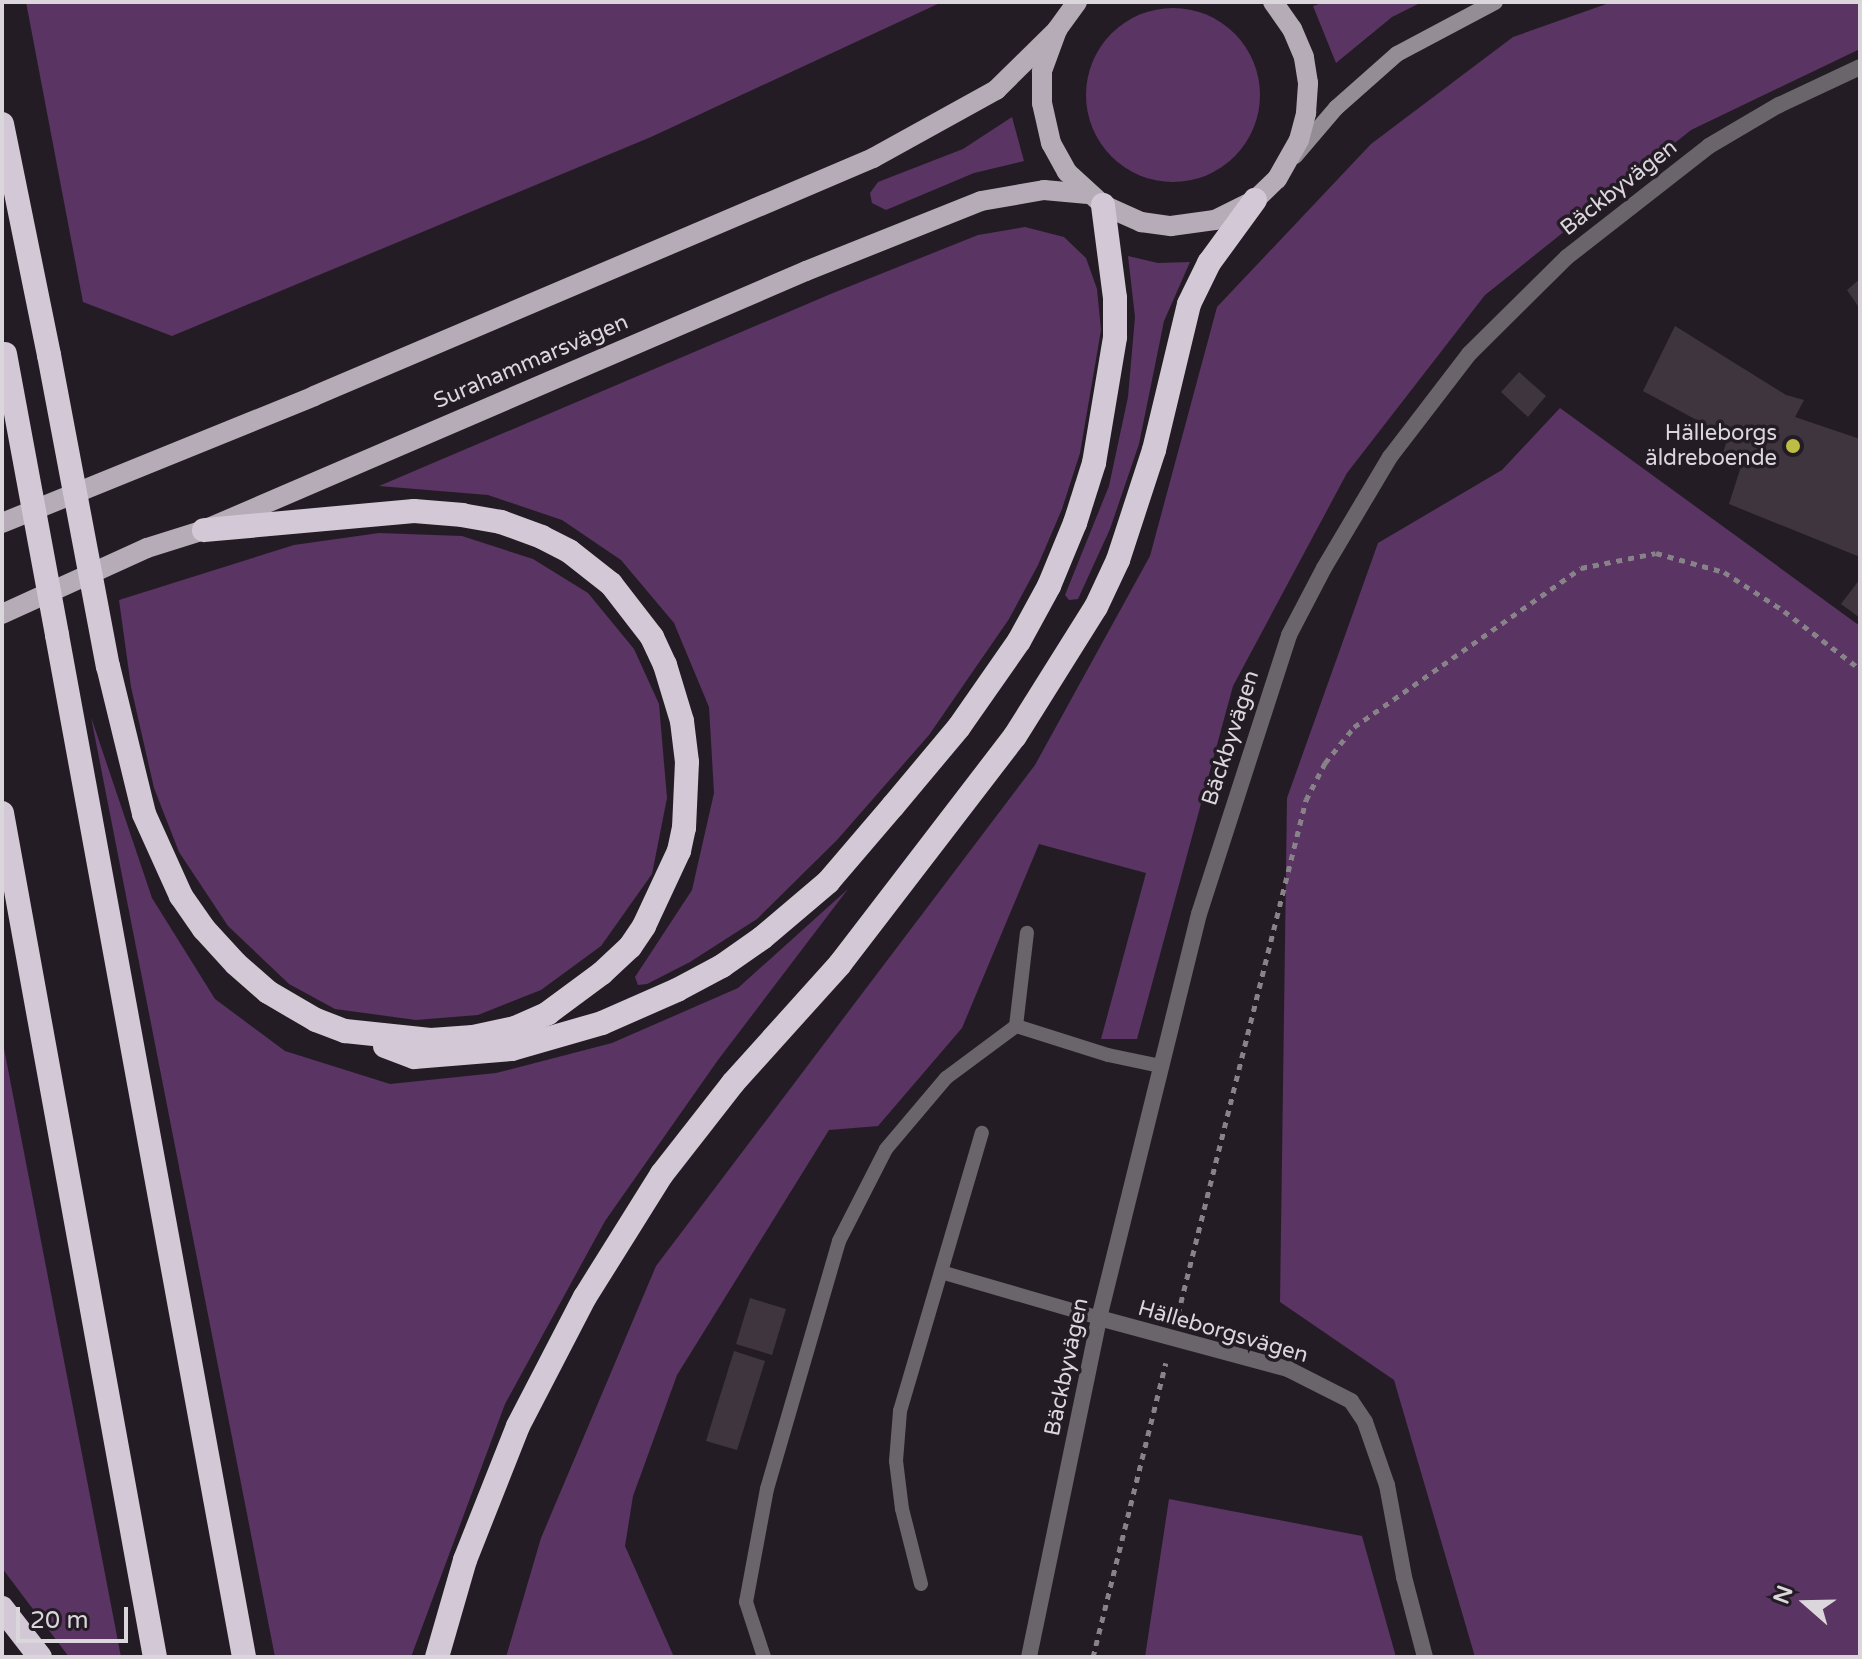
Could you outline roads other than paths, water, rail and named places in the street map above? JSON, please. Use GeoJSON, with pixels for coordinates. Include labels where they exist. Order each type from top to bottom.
{"type":"FeatureCollection","features":[{"type":"Feature","properties":{"kind":"highway"},"geometry":{"type":"LineString","coordinates":[[2,124],[108,666],[141,803],[181,896],[204,929],[268,992],[316,1020],[414,1057],[512,1049],[602,1023],[722,966],[762,938],[828,882],[959,727],[1019,641],[1049,586],[1075,523],[1094,463],[1115,337],[1115,298],[1096,200]]}},
{"type":"Feature","properties":{"kind":"highway"},"geometry":{"type":"LineString","coordinates":[[437,1657],[465,1560],[518,1426],[541,1377],[600,1273],[662,1174],[733,1083],[840,964],[1015,736],[1090,619],[1136,509],[1154,450],[1189,304],[1209,263],[1255,200]]}},
{"type":"Feature","properties":{"kind":"highway"},"geometry":{"type":"LineString","coordinates":[[3,347],[244,1657]]}},
{"type":"Feature","properties":{"kind":"highway"},"geometry":{"type":"LineString","coordinates":[[204,530],[414,511],[463,515],[521,528],[569,551],[611,584],[652,637],[676,698],[687,762],[684,828],[679,851],[644,926],[614,963],[548,1013],[515,1028],[473,1037],[431,1040],[345,1031]]}},
{"type":"Feature","properties":{"kind":"highway"},"geometry":{"type":"LineString","coordinates":[[2,813],[155,1657]]}},
{"type":"Feature","properties":{"kind":"highway"},"geometry":{"type":"LineString","coordinates":[[2,1608],[40,1657]]}},
{"type":"Feature","properties":{"kind":"main road"},"geometry":{"type":"LineString","coordinates":[[2,523],[314,396],[873,158],[996,90],[1057,30],[1077,2]]}},
{"type":"Feature","properties":{"kind":"main road"},"geometry":{"type":"LineString","coordinates":[[1273,2],[1292,29],[1304,57],[1308,83],[1306,113],[1286,166]]}},
{"type":"Feature","properties":{"kind":"main road"},"geometry":{"type":"LineString","coordinates":[[1057,30],[1042,71],[1044,120],[1058,158],[1096,200],[1141,222],[1186,226],[1229,215],[1255,200],[1336,108],[1397,54],[1495,2]]}},
{"type":"Feature","properties":{"kind":"main road","name":"Surahammarsvägen"},"geometry":{"type":"LineString","coordinates":[[2,614],[147,548],[204,530],[792,277],[981,201],[1044,190],[1096,200]]}},
{"type":"Feature","properties":{"kind":"street","name":"Bäckbyvägen"},"geometry":{"type":"LineString","coordinates":[[1029,1657],[1099,1318],[1199,914],[1289,635],[1324,568],[1390,457],[1469,354],[1567,257],[1709,146],[1779,105],[1860,67]]}},
{"type":"Feature","properties":{"kind":"street","name":"Hälleborgsvägen"},"geometry":{"type":"LineString","coordinates":[[1099,1318],[1288,1369],[1351,1401],[1365,1422],[1387,1485],[1404,1577],[1425,1657]]}},
{"type":"Feature","properties":{"kind":"lane"},"geometry":{"type":"LineString","coordinates":[[764,1657],[746,1602],[767,1489],[790,1401],[839,1241],[886,1149],[946,1078],[1016,1026],[1027,933]]}},
{"type":"Feature","properties":{"kind":"lane"},"geometry":{"type":"LineString","coordinates":[[1016,1026],[1108,1055],[1160,1066]]}},
{"type":"Feature","properties":{"kind":"lane"},"geometry":{"type":"LineString","coordinates":[[921,1584],[902,1509],[896,1461],[900,1411],[982,1133]]}},
{"type":"Feature","properties":{"kind":"lane"},"geometry":{"type":"LineString","coordinates":[[941,1272],[1099,1318]]}},
{"type":"Feature","properties":{"kind":"place","name":"Hälleborgs äldreboende"},"geometry":{"type":"Point","coordinates":[1793,446]}}]}
